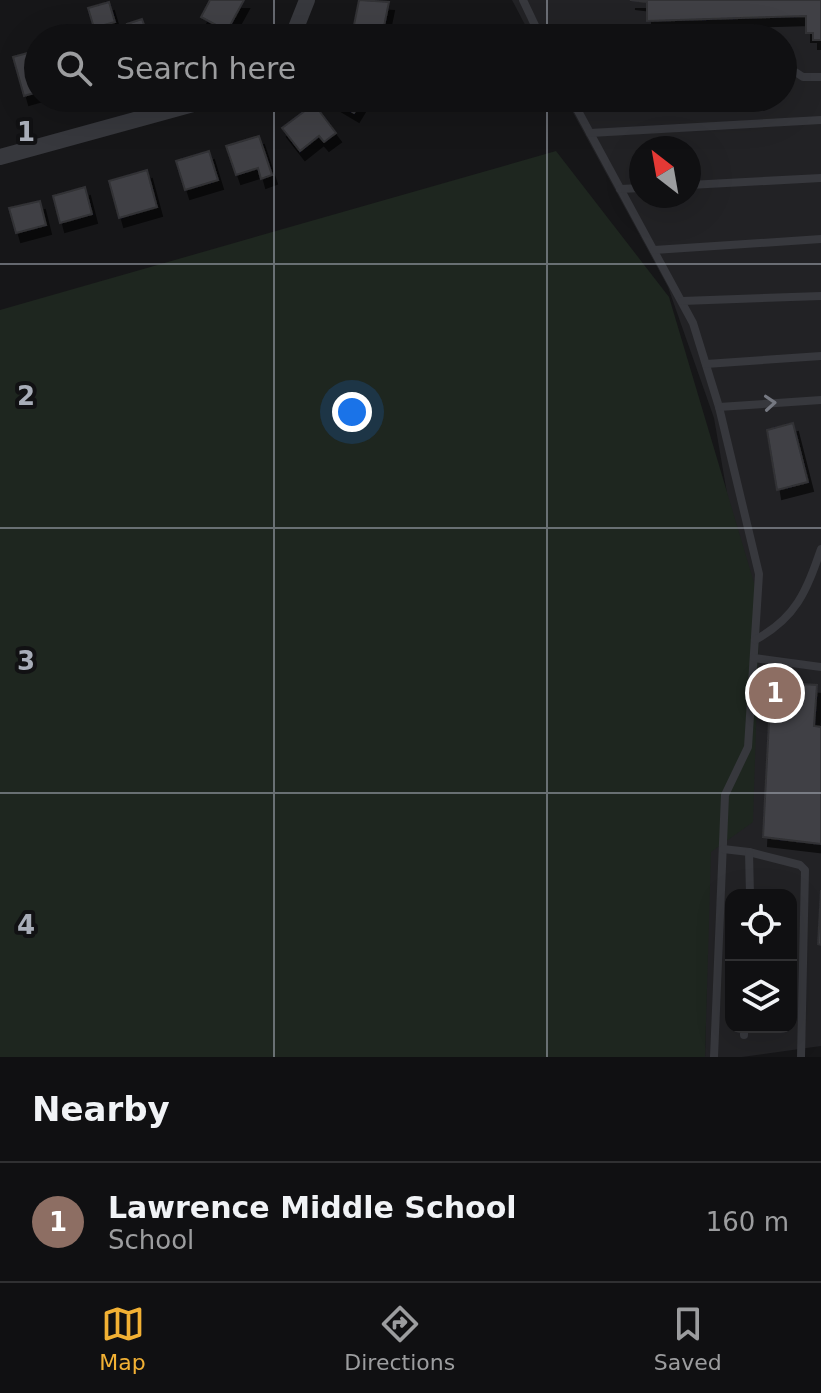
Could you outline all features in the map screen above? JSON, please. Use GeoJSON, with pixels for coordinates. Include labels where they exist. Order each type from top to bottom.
{"type":"FeatureCollection","features":[{"type":"Feature","properties":{"kind":"street"},"geometry":{"type":"LineString","coordinates":[[298,24],[307,0]]}},
{"type":"Feature","properties":{"kind":"street"},"geometry":{"type":"LineString","coordinates":[[0,157],[164,112]]}},
{"type":"Feature","properties":{"kind":"lane"},"geometry":{"type":"LineString","coordinates":[[523,0],[534,24]]}},
{"type":"Feature","properties":{"kind":"lane"},"geometry":{"type":"LineString","coordinates":[[797,73],[803,77],[821,77]]}},
{"type":"Feature","properties":{"kind":"lane"},"geometry":{"type":"LineString","coordinates":[[579,112],[693,323],[719,407],[759,574],[748,747],[725,795],[714,1057]]}},
{"type":"Feature","properties":{"kind":"lane"},"geometry":{"type":"LineString","coordinates":[[590,133],[821,120]]}},
{"type":"Feature","properties":{"kind":"lane"},"geometry":{"type":"LineString","coordinates":[[701,184],[821,178]]}},
{"type":"Feature","properties":{"kind":"lane"},"geometry":{"type":"LineString","coordinates":[[620,189],[629,189]]}},
{"type":"Feature","properties":{"kind":"lane"},"geometry":{"type":"LineString","coordinates":[[654,250],[821,239]]}},
{"type":"Feature","properties":{"kind":"lane"},"geometry":{"type":"LineString","coordinates":[[682,301],[821,296]]}},
{"type":"Feature","properties":{"kind":"lane"},"geometry":{"type":"LineString","coordinates":[[706,364],[821,356]]}},
{"type":"Feature","properties":{"kind":"lane"},"geometry":{"type":"LineString","coordinates":[[719,407],[821,400]]}},
{"type":"Feature","properties":{"kind":"lane"},"geometry":{"type":"LineString","coordinates":[[755,640],[780,627],[805,593],[821,549]]}},
{"type":"Feature","properties":{"kind":"lane"},"geometry":{"type":"LineString","coordinates":[[754,658],[821,667]]}},
{"type":"Feature","properties":{"kind":"lane"},"geometry":{"type":"LineString","coordinates":[[723,849],[800,865],[805,870],[801,1057]]}},
{"type":"Feature","properties":{"kind":"lane"},"geometry":{"type":"LineString","coordinates":[[749,852],[750,889]]}},
{"type":"Feature","properties":{"kind":"shaded area"},"geometry":{"type":"Polygon","coordinates":[[[512,0],[821,0],[821,1046],[742,1057],[705,1057],[711,777],[747,609],[714,418],[668,287],[573,112],[797,112],[797,24],[525,24],[512,0]]]}},
{"type":"Feature","properties":{"kind":"shaded area"},"geometry":{"type":"Polygon","coordinates":[[[556,151],[669,297],[760,603],[753,822],[711,852],[705,1057],[0,1057],[0,310],[556,151]]]}},
{"type":"Feature","properties":{"kind":"building"},"geometry":{"type":"Polygon","coordinates":[[[210,0],[244,0],[231,24],[214,24],[201,17],[210,0]]]}},
{"type":"Feature","properties":{"kind":"building"},"geometry":{"type":"Polygon","coordinates":[[[359,0],[389,2],[384,24],[354,24],[359,0]]]}},
{"type":"Feature","properties":{"kind":"building"},"geometry":{"type":"Polygon","coordinates":[[[630,0],[821,0],[821,40],[813,40],[813,33],[806,33],[806,16],[647,21],[647,2],[630,0]]]}},
{"type":"Feature","properties":{"kind":"building"},"geometry":{"type":"Polygon","coordinates":[[[109,2],[115,22],[93,24],[88,8],[109,2]]]}},
{"type":"Feature","properties":{"kind":"building"},"geometry":{"type":"Polygon","coordinates":[[[142,19],[144,24],[127,24],[142,19]]]}},
{"type":"Feature","properties":{"kind":"building"},"geometry":{"type":"Polygon","coordinates":[[[24,54],[24,96],[13,57],[24,54]]]}},
{"type":"Feature","properties":{"kind":"building"},"geometry":{"type":"Polygon","coordinates":[[[303,112],[320,112],[336,133],[324,142],[319,136],[300,151],[282,128],[303,112]]]}},
{"type":"Feature","properties":{"kind":"building"},"geometry":{"type":"Polygon","coordinates":[[[259,136],[272,175],[261,179],[258,168],[236,175],[226,146],[259,136]]]}},
{"type":"Feature","properties":{"kind":"building"},"geometry":{"type":"Polygon","coordinates":[[[209,151],[218,180],[185,190],[176,161],[209,151]]]}},
{"type":"Feature","properties":{"kind":"building"},"geometry":{"type":"Polygon","coordinates":[[[147,170],[157,207],[119,218],[109,181],[147,170]]]}},
{"type":"Feature","properties":{"kind":"building"},"geometry":{"type":"Polygon","coordinates":[[[85,187],[92,214],[60,223],[53,196],[85,187]]]}},
{"type":"Feature","properties":{"kind":"building"},"geometry":{"type":"Polygon","coordinates":[[[40,201],[46,225],[16,233],[9,208],[40,201]]]}},
{"type":"Feature","properties":{"kind":"building"},"geometry":{"type":"Polygon","coordinates":[[[793,423],[808,482],[777,490],[767,430],[793,423]]]}},
{"type":"Feature","properties":{"kind":"building"},"geometry":{"type":"Polygon","coordinates":[[[771,682],[817,685],[814,726],[821,727],[821,844],[763,837],[771,682]]]}},
{"type":"Feature","properties":{"kind":"building"},"geometry":{"type":"Polygon","coordinates":[[[821,890],[821,945],[818,944],[821,890]]]}},
{"type":"Feature","properties":{"kind":"place","name":"Lawrence Middle School"},"geometry":{"type":"Point","coordinates":[775,693]}}]}
